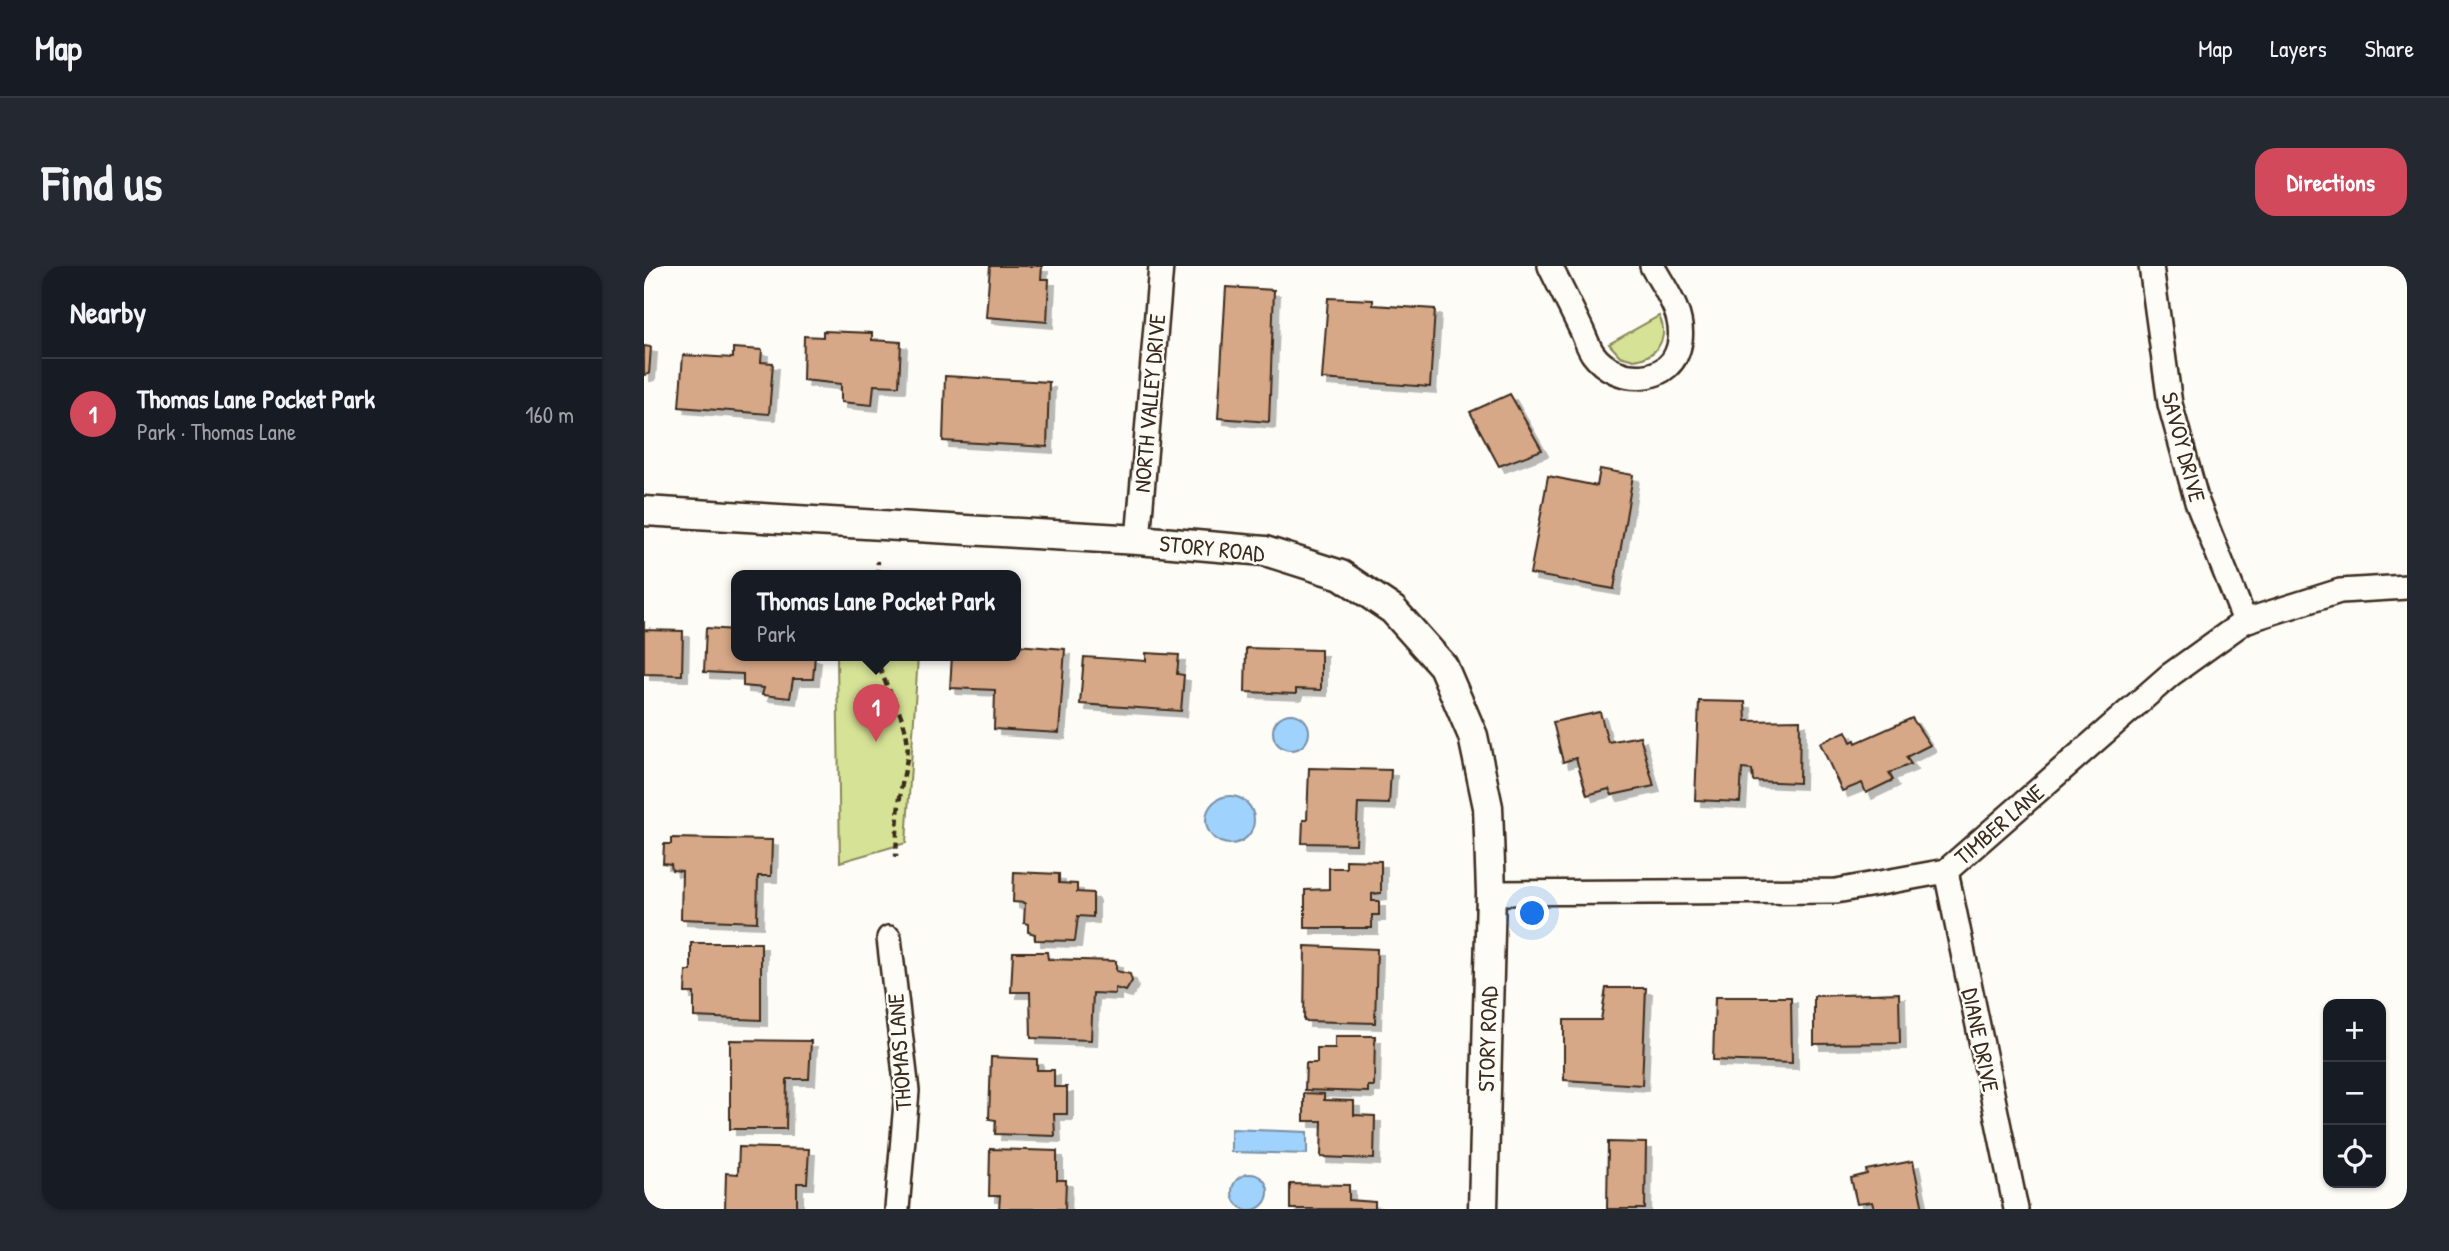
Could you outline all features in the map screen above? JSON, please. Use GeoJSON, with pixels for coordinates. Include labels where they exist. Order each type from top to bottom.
{"type":"FeatureCollection","features":[{"type":"Feature","properties":{"kind":"street","name":"NORTH VALLEY DRIVE"},"geometry":{"type":"LineString","coordinates":[[1138,540],[1161,266]]}},
{"type":"Feature","properties":{"kind":"street"},"geometry":{"type":"LineString","coordinates":[[1550,266],[1593,355],[1615,373],[1639,378],[1658,372],[1673,361],[1680,341],[1679,317],[1652,266]]}},
{"type":"Feature","properties":{"kind":"street","name":"SAVOY DRIVE"},"geometry":{"type":"LineString","coordinates":[[2151,266],[2170,404],[2197,502],[2245,621]]}},
{"type":"Feature","properties":{"kind":"street","name":"STORY ROAD"},"geometry":{"type":"LineString","coordinates":[[644,511],[1138,540],[1265,551],[1340,575],[1393,610],[1443,666],[1473,736],[1488,807],[1491,893],[1483,1209]]}},
{"type":"Feature","properties":{"kind":"street","name":"TIMBER LANE"},"geometry":{"type":"LineString","coordinates":[[1491,893],[1836,891],[1946,871],[2170,675],[2245,621],[2340,591],[2407,587]]}},
{"type":"Feature","properties":{"kind":"street","name":"DIANE DRIVE"},"geometry":{"type":"LineString","coordinates":[[1946,871],[2016,1209]]}},
{"type":"Feature","properties":{"kind":"street","name":"THOMAS LANE"},"geometry":{"type":"LineString","coordinates":[[890,938],[907,1091],[897,1209]]}},
{"type":"Feature","properties":{"kind":"path"},"geometry":{"type":"LineString","coordinates":[[877,561],[877,570]]}},
{"type":"Feature","properties":{"kind":"path"},"geometry":{"type":"LineString","coordinates":[[878,661],[896,701],[907,738],[907,763],[900,797],[896,857]]}},
{"type":"Feature","properties":{"kind":"green space"},"geometry":{"type":"Polygon","coordinates":[[[1659,316],[1662,339],[1655,351],[1649,355],[1634,360],[1620,356],[1609,344],[1659,316]]]}},
{"type":"Feature","properties":{"kind":"green space"},"geometry":{"type":"Polygon","coordinates":[[[837,661],[918,661],[906,843],[840,862],[837,661]]]}},
{"type":"Feature","properties":{"kind":"water"},"geometry":{"type":"Polygon","coordinates":[[[1291,714],[1304,719],[1309,732],[1304,745],[1291,750],[1278,745],[1273,732],[1278,719],[1291,714]]]}},
{"type":"Feature","properties":{"kind":"water"},"geometry":{"type":"Polygon","coordinates":[[[1230,796],[1247,803],[1254,820],[1247,837],[1230,844],[1213,837],[1206,820],[1213,803],[1230,796]]]}},
{"type":"Feature","properties":{"kind":"water"},"geometry":{"type":"Polygon","coordinates":[[[1231,1129],[1307,1132],[1307,1154],[1231,1152],[1231,1129]]]}},
{"type":"Feature","properties":{"kind":"water"},"geometry":{"type":"Polygon","coordinates":[[[1250,1174],[1263,1179],[1268,1192],[1263,1205],[1250,1210],[1237,1205],[1232,1192],[1237,1179],[1250,1174]]]}},
{"type":"Feature","properties":{"kind":"building"},"geometry":{"type":"Polygon","coordinates":[[[990,266],[1042,266],[1041,279],[1049,279],[1047,322],[986,317],[990,266]]]}},
{"type":"Feature","properties":{"kind":"building"},"geometry":{"type":"Polygon","coordinates":[[[1226,287],[1274,290],[1269,422],[1218,418],[1226,287]]]}},
{"type":"Feature","properties":{"kind":"building"},"geometry":{"type":"Polygon","coordinates":[[[1328,298],[1373,300],[1373,305],[1435,309],[1430,387],[1322,379],[1328,298]]]}},
{"type":"Feature","properties":{"kind":"building"},"geometry":{"type":"Polygon","coordinates":[[[823,331],[872,333],[872,340],[901,342],[899,386],[874,385],[872,405],[841,402],[841,384],[803,380],[804,336],[823,337],[823,331]]]}},
{"type":"Feature","properties":{"kind":"building"},"geometry":{"type":"Polygon","coordinates":[[[644,346],[651,347],[649,374],[644,375],[644,346]]]}},
{"type":"Feature","properties":{"kind":"building"},"geometry":{"type":"Polygon","coordinates":[[[733,348],[762,350],[761,362],[773,363],[769,414],[679,407],[683,355],[733,358],[733,348]]]}},
{"type":"Feature","properties":{"kind":"building"},"geometry":{"type":"Polygon","coordinates":[[[945,376],[1049,382],[1047,447],[943,441],[945,376]]]}},
{"type":"Feature","properties":{"kind":"building"},"geometry":{"type":"Polygon","coordinates":[[[1510,394],[1542,450],[1499,466],[1470,412],[1510,394]]]}},
{"type":"Feature","properties":{"kind":"building"},"geometry":{"type":"Polygon","coordinates":[[[1600,469],[1633,475],[1614,589],[1530,574],[1548,476],[1597,486],[1600,469]]]}},
{"type":"Feature","properties":{"kind":"building"},"geometry":{"type":"Polygon","coordinates":[[[706,628],[731,630],[731,661],[815,661],[813,679],[793,679],[790,698],[762,695],[764,688],[743,686],[743,674],[704,672],[706,628]]]}},
{"type":"Feature","properties":{"kind":"building"},"geometry":{"type":"Polygon","coordinates":[[[644,630],[683,631],[682,675],[644,674],[644,630]]]}},
{"type":"Feature","properties":{"kind":"building"},"geometry":{"type":"Polygon","coordinates":[[[1021,645],[1065,649],[1059,733],[994,729],[995,690],[950,688],[952,661],[1021,661],[1021,645]]]}},
{"type":"Feature","properties":{"kind":"building"},"geometry":{"type":"Polygon","coordinates":[[[1246,648],[1321,650],[1321,690],[1296,689],[1296,694],[1245,692],[1246,648]]]}},
{"type":"Feature","properties":{"kind":"building"},"geometry":{"type":"Polygon","coordinates":[[[1146,653],[1179,655],[1177,674],[1184,675],[1181,711],[1080,704],[1084,657],[1146,661],[1146,653]]]}},
{"type":"Feature","properties":{"kind":"building"},"geometry":{"type":"Polygon","coordinates":[[[1699,701],[1745,702],[1746,721],[1800,720],[1799,783],[1753,781],[1752,770],[1742,769],[1740,802],[1695,800],[1699,701]]]}},
{"type":"Feature","properties":{"kind":"building"},"geometry":{"type":"Polygon","coordinates":[[[1600,712],[1608,742],[1640,736],[1654,786],[1612,795],[1609,789],[1587,795],[1576,758],[1563,762],[1553,722],[1600,712]]]}},
{"type":"Feature","properties":{"kind":"building"},"geometry":{"type":"Polygon","coordinates":[[[1912,718],[1930,745],[1906,757],[1911,764],[1889,773],[1893,780],[1866,793],[1862,783],[1842,791],[1820,743],[1846,731],[1851,742],[1855,740],[1856,743],[1912,718]]]}},
{"type":"Feature","properties":{"kind":"building"},"geometry":{"type":"Polygon","coordinates":[[[1309,768],[1391,770],[1389,804],[1358,803],[1356,844],[1302,843],[1303,820],[1307,820],[1309,768]]]}},
{"type":"Feature","properties":{"kind":"building"},"geometry":{"type":"Polygon","coordinates":[[[671,838],[772,840],[771,876],[758,876],[757,922],[681,919],[682,871],[672,870],[671,864],[663,863],[664,844],[671,844],[671,838]]]}},
{"type":"Feature","properties":{"kind":"building"},"geometry":{"type":"Polygon","coordinates":[[[1346,860],[1381,861],[1381,893],[1372,894],[1372,901],[1379,901],[1379,915],[1372,915],[1372,928],[1305,928],[1305,890],[1329,889],[1329,868],[1346,868],[1346,860]]]}},
{"type":"Feature","properties":{"kind":"building"},"geometry":{"type":"Polygon","coordinates":[[[1014,872],[1059,874],[1059,883],[1077,884],[1077,892],[1093,893],[1093,917],[1078,916],[1075,941],[1035,940],[1035,934],[1028,932],[1028,924],[1024,923],[1025,903],[1013,902],[1014,872]]]}},
{"type":"Feature","properties":{"kind":"building"},"geometry":{"type":"Polygon","coordinates":[[[691,943],[761,943],[761,1020],[694,1017],[694,993],[685,993],[686,971],[691,971],[691,943]]]}},
{"type":"Feature","properties":{"kind":"building"},"geometry":{"type":"Polygon","coordinates":[[[1305,946],[1377,949],[1375,1023],[1304,1021],[1305,946]]]}},
{"type":"Feature","properties":{"kind":"building"},"geometry":{"type":"Polygon","coordinates":[[[1013,952],[1047,952],[1048,959],[1116,961],[1116,971],[1130,974],[1132,981],[1126,991],[1115,988],[1115,994],[1093,993],[1091,1040],[1031,1038],[1030,992],[1011,992],[1013,952]]]}},
{"type":"Feature","properties":{"kind":"building"},"geometry":{"type":"Polygon","coordinates":[[[1606,988],[1646,988],[1642,1085],[1564,1080],[1564,1020],[1601,1020],[1606,988]]]}},
{"type":"Feature","properties":{"kind":"building"},"geometry":{"type":"Polygon","coordinates":[[[1899,993],[1900,1043],[1814,1044],[1814,996],[1899,993]]]}},
{"type":"Feature","properties":{"kind":"building"},"geometry":{"type":"Polygon","coordinates":[[[1715,997],[1791,997],[1792,1063],[1713,1060],[1715,997]]]}},
{"type":"Feature","properties":{"kind":"building"},"geometry":{"type":"Polygon","coordinates":[[[1335,1036],[1375,1036],[1374,1086],[1368,1086],[1368,1092],[1305,1090],[1306,1063],[1317,1063],[1317,1048],[1335,1048],[1335,1036]]]}},
{"type":"Feature","properties":{"kind":"building"},"geometry":{"type":"Polygon","coordinates":[[[730,1040],[811,1041],[809,1079],[787,1079],[786,1129],[730,1129],[730,1040]]]}},
{"type":"Feature","properties":{"kind":"building"},"geometry":{"type":"Polygon","coordinates":[[[991,1057],[1037,1059],[1037,1070],[1054,1070],[1054,1087],[1067,1087],[1067,1114],[1054,1114],[1055,1136],[995,1134],[996,1120],[989,1119],[991,1057]]]}},
{"type":"Feature","properties":{"kind":"building"},"geometry":{"type":"Polygon","coordinates":[[[1304,1093],[1324,1094],[1324,1100],[1354,1101],[1354,1115],[1375,1116],[1374,1159],[1321,1157],[1322,1121],[1304,1121],[1304,1093]]]}},
{"type":"Feature","properties":{"kind":"building"},"geometry":{"type":"Polygon","coordinates":[[[1608,1142],[1646,1143],[1645,1209],[1607,1209],[1608,1142]]]}},
{"type":"Feature","properties":{"kind":"building"},"geometry":{"type":"Polygon","coordinates":[[[739,1147],[809,1149],[807,1183],[797,1183],[797,1209],[725,1209],[726,1173],[738,1174],[739,1147]]]}},
{"type":"Feature","properties":{"kind":"building"},"geometry":{"type":"Polygon","coordinates":[[[990,1149],[1057,1151],[1057,1180],[1066,1180],[1065,1209],[999,1209],[1000,1196],[989,1196],[990,1149]]]}},
{"type":"Feature","properties":{"kind":"building"},"geometry":{"type":"Polygon","coordinates":[[[1913,1161],[1923,1209],[1874,1209],[1872,1202],[1857,1204],[1851,1178],[1867,1174],[1866,1170],[1913,1161]]]}},
{"type":"Feature","properties":{"kind":"building"},"geometry":{"type":"Polygon","coordinates":[[[1290,1184],[1349,1185],[1349,1200],[1375,1202],[1375,1209],[1290,1209],[1290,1184]]]}},
{"type":"Feature","properties":{"kind":"place","name":"Thomas Lane Pocket Park"},"geometry":{"type":"Point","coordinates":[876,742]}}]}
